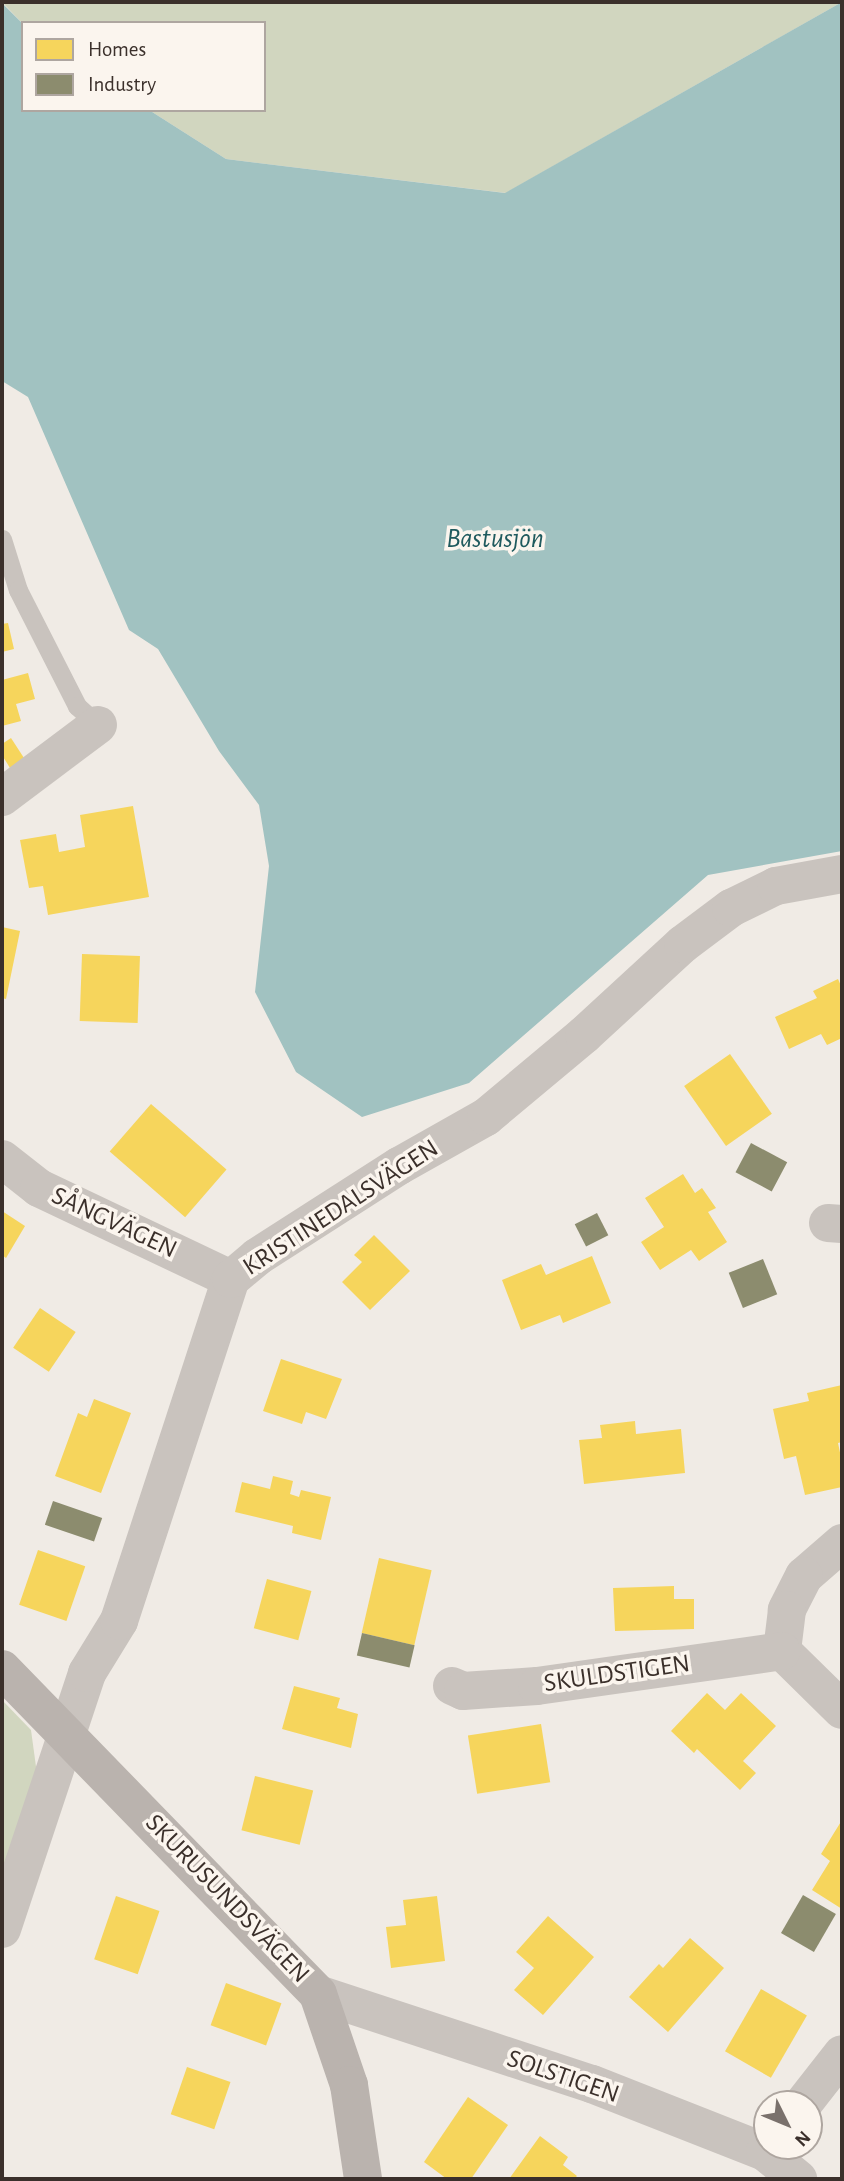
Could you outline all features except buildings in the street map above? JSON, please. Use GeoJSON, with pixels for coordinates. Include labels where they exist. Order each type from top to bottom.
{"type":"FeatureCollection","features":[{"type":"Feature","properties":{"kind":"street"},"geometry":{"type":"LineString","coordinates":[[2,797],[98,725]]}},
{"type":"Feature","properties":{"kind":"street","name":"KRISTINEDALSVÄGEN"},"geometry":{"type":"LineString","coordinates":[[2,1929],[87,1673],[119,1621],[231,1279],[257,1257],[399,1166],[486,1117],[584,1035],[683,944],[731,908],[776,886],[842,874]]}},
{"type":"Feature","properties":{"kind":"street","name":"SÅNGVÄGEN"},"geometry":{"type":"LineString","coordinates":[[2,1159],[39,1188],[231,1279]]}},
{"type":"Feature","properties":{"kind":"street"},"geometry":{"type":"LineString","coordinates":[[842,1543],[804,1576],[787,1609],[782,1651],[842,1710]]}},
{"type":"Feature","properties":{"kind":"street","name":"SKULDSTIGEN"},"geometry":{"type":"LineString","coordinates":[[452,1686],[463,1691],[537,1686],[782,1651]]}},
{"type":"Feature","properties":{"kind":"street","name":"SKURUSUNDSVÄGEN"},"geometry":{"type":"LineString","coordinates":[[2,1669],[318,1994],[349,2085],[363,2179]]}},
{"type":"Feature","properties":{"kind":"street","name":"SOLSTIGEN"},"geometry":{"type":"LineString","coordinates":[[318,1994],[592,2084],[753,2144]]}},
{"type":"Feature","properties":{"kind":"street"},"geometry":{"type":"LineString","coordinates":[[814,2090],[842,2054]]}},
{"type":"Feature","properties":{"kind":"street","name":"SOLSTIGEN"},"geometry":{"type":"LineString","coordinates":[[778,2160],[798,2179]]}},
{"type":"Feature","properties":{"kind":"lane"},"geometry":{"type":"LineString","coordinates":[[2,539],[18,590],[77,706],[98,725]]}},
{"type":"Feature","properties":{"kind":"green space"},"geometry":{"type":"Polygon","coordinates":[[[2,2],[842,2],[506,193],[226,159],[152,112],[266,112],[266,21],[21,22],[2,2]]]}},
{"type":"Feature","properties":{"kind":"green space"},"geometry":{"type":"Polygon","coordinates":[[[2,1700],[31,1730],[37,1774],[2,1879],[2,1700]]]}},
{"type":"Feature","properties":{"kind":"water","name":"Bastusjön"},"geometry":{"type":"Polygon","coordinates":[[[842,2],[842,851],[708,875],[469,1083],[362,1117],[296,1072],[255,992],[269,866],[259,805],[219,751],[158,649],[129,630],[28,397],[2,381],[2,3],[21,22],[21,112],[152,112],[226,159],[505,193],[842,2]]]}}]}
